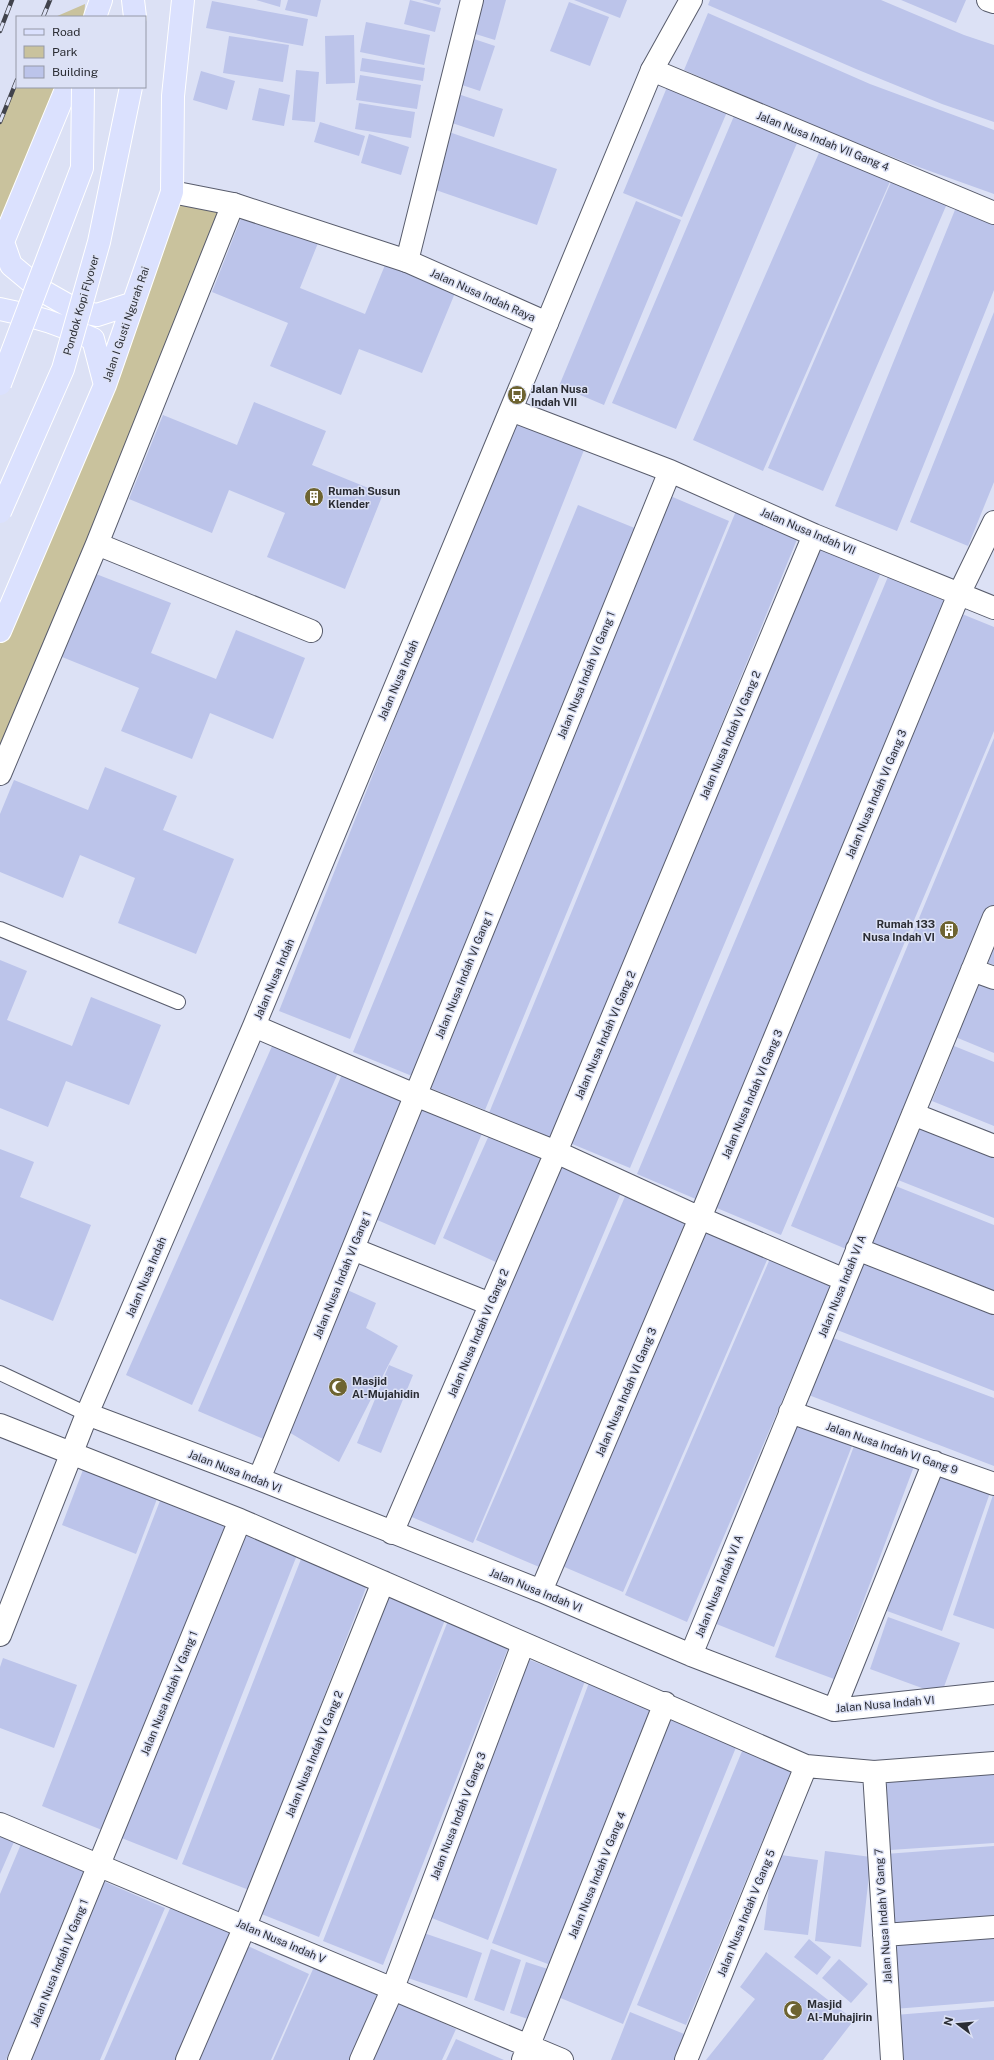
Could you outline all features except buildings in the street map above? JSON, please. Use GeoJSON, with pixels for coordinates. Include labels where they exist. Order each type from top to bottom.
{"type":"FeatureCollection","features":[{"type":"Feature","properties":{"kind":"main road"},"geometry":{"type":"LineString","coordinates":[[85,0],[85,16]]}},
{"type":"Feature","properties":{"kind":"main road"},"geometry":{"type":"LineString","coordinates":[[95,16],[101,0]]}},
{"type":"Feature","properties":{"kind":"main road"},"geometry":{"type":"LineString","coordinates":[[132,0],[135,16]]}},
{"type":"Feature","properties":{"kind":"main road","name":"Jalan I Gusti Ngurah Rai"},"geometry":{"type":"LineString","coordinates":[[0,631],[105,385],[172,192],[173,96],[183,0]]}},
{"type":"Feature","properties":{"kind":"main road"},"geometry":{"type":"LineString","coordinates":[[68,88],[2,245],[11,265],[41,290],[78,311],[97,315],[132,304]]}},
{"type":"Feature","properties":{"kind":"main road"},"geometry":{"type":"LineString","coordinates":[[0,384],[82,168],[84,88]]}},
{"type":"Feature","properties":{"kind":"main road","name":"Pondok Kopi Flyover"},"geometry":{"type":"LineString","coordinates":[[0,512],[63,369],[99,242],[131,88]]}},
{"type":"Feature","properties":{"kind":"main road"},"geometry":{"type":"LineString","coordinates":[[0,309],[33,316],[69,328],[93,339],[105,385]]}},
{"type":"Feature","properties":{"kind":"street"},"geometry":{"type":"LineString","coordinates":[[407,261],[472,0]]}},
{"type":"Feature","properties":{"kind":"street","name":"Jalan Nusa Indah Raya"},"geometry":{"type":"LineString","coordinates":[[172,192],[234,204],[407,261],[547,323],[652,70],[691,0]]}},
{"type":"Feature","properties":{"kind":"street"},"geometry":{"type":"LineString","coordinates":[[988,0],[994,2]]}},
{"type":"Feature","properties":{"kind":"street","name":"Jalan Nusa Indah VII Gang 4"},"geometry":{"type":"LineString","coordinates":[[652,70],[994,213]]}},
{"type":"Feature","properties":{"kind":"street"},"geometry":{"type":"LineString","coordinates":[[0,774],[97,544],[234,204]]}},
{"type":"Feature","properties":{"kind":"street","name":"Jalan Nusa Indah"},"geometry":{"type":"LineString","coordinates":[[1,1631],[86,1418],[254,1026],[547,323]]}},
{"type":"Feature","properties":{"kind":"street","name":"Jalan Nusa Indah VII"},"geometry":{"type":"LineString","coordinates":[[511,410],[670,471],[814,535],[994,608]]}},
{"type":"Feature","properties":{"kind":"street","name":"Jalan Nusa Indah VI Gang 1"},"geometry":{"type":"LineString","coordinates":[[259,1479],[670,471]]}},
{"type":"Feature","properties":{"kind":"street","name":"Jalan Nusa Indah VI Gang 3"},"geometry":{"type":"LineString","coordinates":[[541,1591],[700,1218],[959,594],[994,522]]}},
{"type":"Feature","properties":{"kind":"street","name":"Jalan Nusa Indah VI Gang 2"},"geometry":{"type":"LineString","coordinates":[[392,1533],[556,1152],[814,535]]}},
{"type":"Feature","properties":{"kind":"street"},"geometry":{"type":"LineString","coordinates":[[97,544],[311,631]]}},
{"type":"Feature","properties":{"kind":"street","name":"Jalan Nusa Indah VI A"},"geometry":{"type":"LineString","coordinates":[[691,1655],[994,917]]}},
{"type":"Feature","properties":{"kind":"street"},"geometry":{"type":"LineString","coordinates":[[972,970],[994,978]]}},
{"type":"Feature","properties":{"kind":"street"},"geometry":{"type":"LineString","coordinates":[[254,1026],[415,1095],[556,1152],[700,1218],[845,1280]]}},
{"type":"Feature","properties":{"kind":"street"},"geometry":{"type":"LineString","coordinates":[[913,1114],[994,1146]]}},
{"type":"Feature","properties":{"kind":"street"},"geometry":{"type":"LineString","coordinates":[[353,1249],[490,1304]]}},
{"type":"Feature","properties":{"kind":"street"},"geometry":{"type":"LineString","coordinates":[[858,1249],[994,1303]]}},
{"type":"Feature","properties":{"kind":"street","name":"Jalan Nusa Indah VI Gang 9"},"geometry":{"type":"LineString","coordinates":[[790,1412],[994,1484]]}},
{"type":"Feature","properties":{"kind":"street","name":"Jalan Nusa Indah VI"},"geometry":{"type":"LineString","coordinates":[[86,1418],[259,1479],[541,1591],[691,1655],[834,1710],[994,1693]]}},
{"type":"Feature","properties":{"kind":"street"},"geometry":{"type":"LineString","coordinates":[[0,1425],[73,1451],[240,1520],[523,1644],[665,1703],[806,1766],[874,1772],[994,1763]]}},
{"type":"Feature","properties":{"kind":"street"},"geometry":{"type":"LineString","coordinates":[[834,1710],[934,1462]]}},
{"type":"Feature","properties":{"kind":"street","name":"Jalan Nusa Indah V Gang 1"},"geometry":{"type":"LineString","coordinates":[[99,1867],[240,1520]]}},
{"type":"Feature","properties":{"kind":"street","name":"Jalan Nusa Indah V Gang 2"},"geometry":{"type":"LineString","coordinates":[[187,2060],[245,1926],[383,1582]]}},
{"type":"Feature","properties":{"kind":"street","name":"Jalan Nusa Indah V Gang 3"},"geometry":{"type":"LineString","coordinates":[[361,2060],[393,1988],[523,1644]]}},
{"type":"Feature","properties":{"kind":"street","name":"Jalan Nusa Indah V Gang 4"},"geometry":{"type":"LineString","coordinates":[[526,2054],[665,1703]]}},
{"type":"Feature","properties":{"kind":"street","name":"Jalan Nusa Indah V Gang 5"},"geometry":{"type":"LineString","coordinates":[[686,2060],[806,1766]]}},
{"type":"Feature","properties":{"kind":"street","name":"Jalan Nusa Indah V Gang 7"},"geometry":{"type":"LineString","coordinates":[[874,1772],[892,2060]]}},
{"type":"Feature","properties":{"kind":"street","name":"Jalan Nusa Indah V"},"geometry":{"type":"LineString","coordinates":[[0,1824],[99,1867],[393,1988],[526,2054],[562,2060]]}},
{"type":"Feature","properties":{"kind":"street","name":"Jalan Nusa Indah IV Gang 1"},"geometry":{"type":"LineString","coordinates":[[19,2060],[99,1867]]}},
{"type":"Feature","properties":{"kind":"street"},"geometry":{"type":"LineString","coordinates":[[884,1936],[994,1927]]}},
{"type":"Feature","properties":{"kind":"lane"},"geometry":{"type":"LineString","coordinates":[[0,929],[178,1002]]}},
{"type":"Feature","properties":{"kind":"lane"},"geometry":{"type":"LineString","coordinates":[[0,1373],[86,1418]]}},
{"type":"Feature","properties":{"kind":"green space"},"geometry":{"type":"Polygon","coordinates":[[[85,4],[84,16],[57,16],[85,4]]]}},
{"type":"Feature","properties":{"kind":"green space"},"geometry":{"type":"Polygon","coordinates":[[[16,79],[16,88],[67,88],[0,249],[0,117],[16,79]]]}},
{"type":"Feature","properties":{"kind":"green space"},"geometry":{"type":"Polygon","coordinates":[[[172,192],[233,204],[0,774],[0,631],[172,192]]]}},
{"type":"Feature","properties":{"kind":"railway"},"geometry":{"type":"LineString","coordinates":[[0,31],[12,0]]}},
{"type":"Feature","properties":{"kind":"railway"},"geometry":{"type":"LineString","coordinates":[[43,16],[50,0]]}},
{"type":"Feature","properties":{"kind":"railway"},"geometry":{"type":"LineString","coordinates":[[0,122],[16,82]]}},
{"type":"Feature","properties":{"kind":"place","name":"Jalan Nusa Indah VII"},"geometry":{"type":"Point","coordinates":[517,395]}},
{"type":"Feature","properties":{"kind":"place","name":"Rumah Susun Klender"},"geometry":{"type":"Point","coordinates":[314,497]}},
{"type":"Feature","properties":{"kind":"place","name":"Rumah 133 Nusa Indah VI"},"geometry":{"type":"Point","coordinates":[949,930]}},
{"type":"Feature","properties":{"kind":"place","name":"Masjid Al-Mujahidin"},"geometry":{"type":"Point","coordinates":[338,1387]}},
{"type":"Feature","properties":{"kind":"place","name":"Masjid Al-Muhajirin"},"geometry":{"type":"Point","coordinates":[793,2010]}}]}
